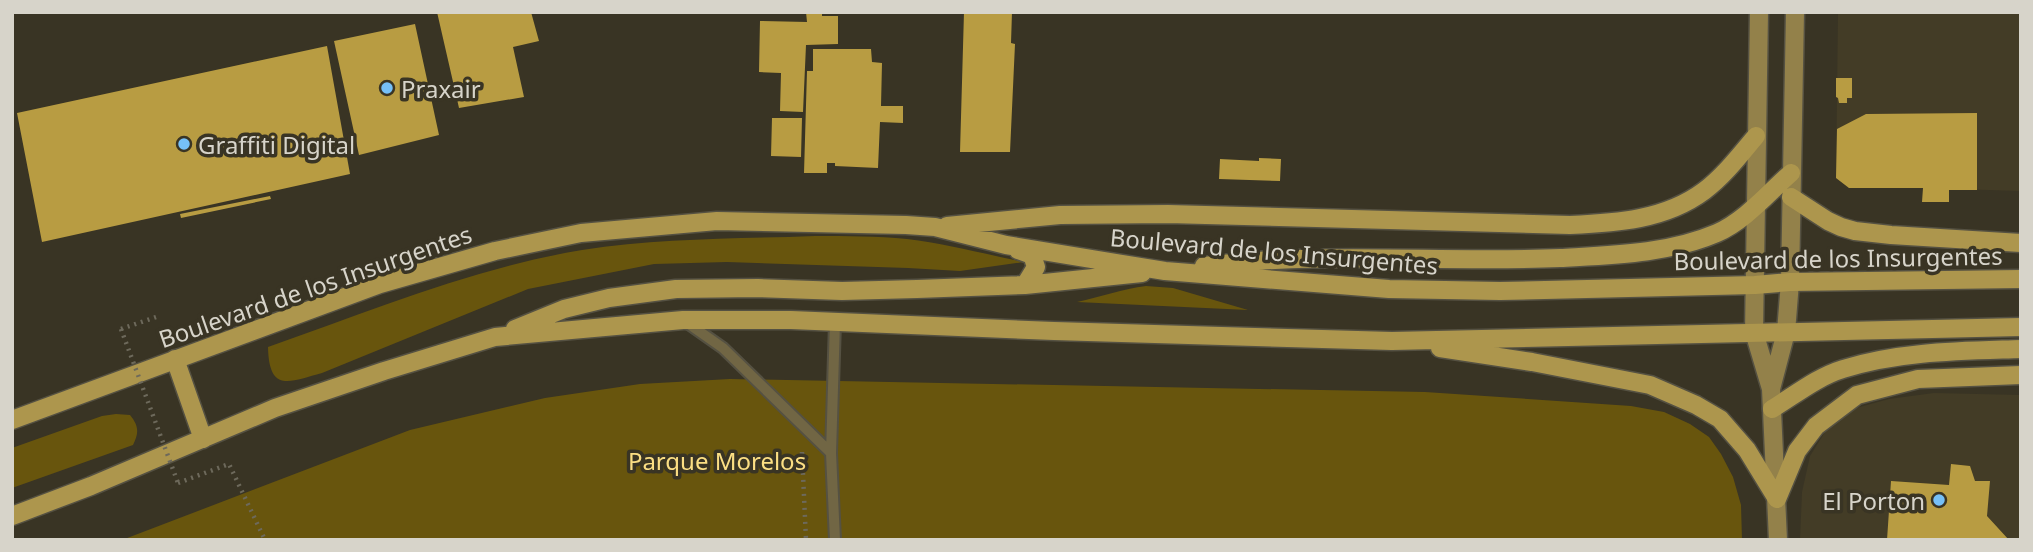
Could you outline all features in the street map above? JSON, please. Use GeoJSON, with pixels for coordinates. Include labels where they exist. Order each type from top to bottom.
{"type":"FeatureCollection","features":[{"type":"Feature","properties":{"kind":"main road"},"geometry":{"type":"LineString","coordinates":[[1759,12],[1754,332],[1771,389],[1778,540]]}},
{"type":"Feature","properties":{"kind":"main road"},"geometry":{"type":"LineString","coordinates":[[1771,389],[1786,332],[1790,282],[1795,12]]}},
{"type":"Feature","properties":{"kind":"main road"},"geometry":{"type":"LineString","coordinates":[[935,227],[1060,215],[1168,214],[1570,225],[1612,223],[1642,218],[1683,204],[1723,175],[1756,136]]}},
{"type":"Feature","properties":{"kind":"main road"},"geometry":{"type":"LineString","coordinates":[[12,516],[91,486],[275,408],[384,370],[495,337],[564,309],[610,298],[676,289],[842,291],[1025,285],[1239,261],[1366,258],[1523,259],[1624,255],[1717,233],[1739,219],[1791,173]]}},
{"type":"Feature","properties":{"kind":"main road"},"geometry":{"type":"LineString","coordinates":[[1791,197],[1841,228],[1855,231],[2021,243]]}},
{"type":"Feature","properties":{"kind":"main road","name":"Boulevard de los Insurgentes"},"geometry":{"type":"LineString","coordinates":[[12,420],[380,284],[495,251],[581,233],[717,221],[935,227],[1006,245],[1165,271],[1402,289],[1500,291],[1790,282],[2021,279]]}},
{"type":"Feature","properties":{"kind":"main road"},"geometry":{"type":"LineString","coordinates":[[1006,245],[1032,255],[1035,261],[1036,267],[1025,285]]}},
{"type":"Feature","properties":{"kind":"main road"},"geometry":{"type":"LineString","coordinates":[[495,337],[683,320],[835,322],[1392,341],[2021,327]]}},
{"type":"Feature","properties":{"kind":"main road"},"geometry":{"type":"LineString","coordinates":[[1392,341],[1532,362],[1650,385],[1696,405],[1720,419],[1747,450],[1777,499]]}},
{"type":"Feature","properties":{"kind":"main road"},"geometry":{"type":"LineString","coordinates":[[1773,409],[1816,381],[1842,369],[1916,354],[2021,349]]}},
{"type":"Feature","properties":{"kind":"main road"},"geometry":{"type":"LineString","coordinates":[[176,359],[203,439]]}},
{"type":"Feature","properties":{"kind":"main road"},"geometry":{"type":"LineString","coordinates":[[1777,499],[1797,451],[1816,426],[1857,395],[1918,379],[2021,375]]}},
{"type":"Feature","properties":{"kind":"lane"},"geometry":{"type":"LineString","coordinates":[[683,320],[723,348],[831,453]]}},
{"type":"Feature","properties":{"kind":"lane"},"geometry":{"type":"LineString","coordinates":[[835,322],[831,453],[835,540]]}},
{"type":"Feature","properties":{"kind":"path"},"geometry":{"type":"LineString","coordinates":[[159,316],[121,329],[178,483],[229,464],[265,540]]}},
{"type":"Feature","properties":{"kind":"path"},"geometry":{"type":"LineString","coordinates":[[802,445],[806,540]]}},
{"type":"Feature","properties":{"kind":"shaded area"},"geometry":{"type":"Polygon","coordinates":[[[1838,12],[2021,12],[2021,191],[1849,188],[1836,178],[1838,12]]]}},
{"type":"Feature","properties":{"kind":"shaded area"},"geometry":{"type":"Polygon","coordinates":[[[1934,393],[2021,395],[2021,540],[1800,540],[1802,492],[1810,456],[1828,427],[1856,408],[1889,399],[1934,393]]]}},
{"type":"Feature","properties":{"kind":"green space"},"geometry":{"type":"Polygon","coordinates":[[[815,236],[907,239],[1024,262],[960,271],[727,262],[654,264],[528,289],[322,373],[300,379],[283,381],[277,378],[269,362],[268,347],[462,279],[542,258],[640,243],[815,236]]]}},
{"type":"Feature","properties":{"kind":"green space"},"geometry":{"type":"Polygon","coordinates":[[[1146,286],[1173,288],[1248,310],[1077,302],[1146,286]]]}},
{"type":"Feature","properties":{"kind":"green space","name":"Parque Morelos"},"geometry":{"type":"Polygon","coordinates":[[[730,379],[1425,392],[1631,406],[1664,412],[1690,424],[1709,437],[1733,477],[1741,505],[1742,540],[122,540],[410,430],[545,398],[640,384],[730,379]]]}},
{"type":"Feature","properties":{"kind":"green space"},"geometry":{"type":"Polygon","coordinates":[[[130,415],[135,423],[137,433],[133,445],[12,488],[12,448],[102,416],[130,415]]]}},
{"type":"Feature","properties":{"kind":"building"},"geometry":{"type":"Polygon","coordinates":[[[437,12],[531,12],[539,41],[513,47],[524,97],[459,108],[437,12]]]}},
{"type":"Feature","properties":{"kind":"building"},"geometry":{"type":"Polygon","coordinates":[[[806,12],[838,16],[838,44],[806,45],[803,112],[780,111],[781,73],[759,72],[760,21],[807,22],[806,12]]]}},
{"type":"Feature","properties":{"kind":"building"},"geometry":{"type":"Polygon","coordinates":[[[964,12],[1012,12],[1011,43],[1015,44],[1010,152],[960,152],[964,12]]]}},
{"type":"Feature","properties":{"kind":"building","name":"Praxair"},"geometry":{"type":"Polygon","coordinates":[[[415,24],[439,135],[359,155],[334,41],[415,24]]]}},
{"type":"Feature","properties":{"kind":"building","name":"Graffiti Digital"},"geometry":{"type":"Polygon","coordinates":[[[327,46],[350,174],[42,242],[17,113],[327,46]]]}},
{"type":"Feature","properties":{"kind":"building"},"geometry":{"type":"Polygon","coordinates":[[[813,49],[871,49],[872,62],[882,63],[881,106],[903,106],[903,123],[880,122],[878,168],[835,166],[835,163],[827,163],[827,173],[804,173],[807,71],[813,71],[813,49]]]}},
{"type":"Feature","properties":{"kind":"building"},"geometry":{"type":"Polygon","coordinates":[[[1836,78],[1852,78],[1852,98],[1847,98],[1847,103],[1839,103],[1836,97],[1836,78]]]}},
{"type":"Feature","properties":{"kind":"building"},"geometry":{"type":"Polygon","coordinates":[[[1977,113],[1977,190],[1949,190],[1949,202],[1922,202],[1923,188],[1849,188],[1836,178],[1837,129],[1866,114],[1977,113]]]}},
{"type":"Feature","properties":{"kind":"building"},"geometry":{"type":"Polygon","coordinates":[[[772,118],[802,118],[801,157],[771,156],[772,118]]]}},
{"type":"Feature","properties":{"kind":"building"},"geometry":{"type":"Polygon","coordinates":[[[1259,158],[1281,159],[1280,181],[1219,179],[1220,159],[1259,161],[1259,158]]]}},
{"type":"Feature","properties":{"kind":"building"},"geometry":{"type":"Polygon","coordinates":[[[270,196],[271,199],[181,218],[180,214],[270,196]]]}},
{"type":"Feature","properties":{"kind":"building","name":"El Porton"},"geometry":{"type":"Polygon","coordinates":[[[1951,464],[1970,466],[1975,481],[1990,481],[1987,516],[2009,540],[1887,540],[1891,481],[1949,485],[1951,464]]]}},
{"type":"Feature","properties":{"kind":"place","name":"Praxair"},"geometry":{"type":"Point","coordinates":[387,88]}},
{"type":"Feature","properties":{"kind":"place","name":"Graffiti Digital"},"geometry":{"type":"Point","coordinates":[184,144]}},
{"type":"Feature","properties":{"kind":"place","name":"El Porton"},"geometry":{"type":"Point","coordinates":[1939,500]}}]}
